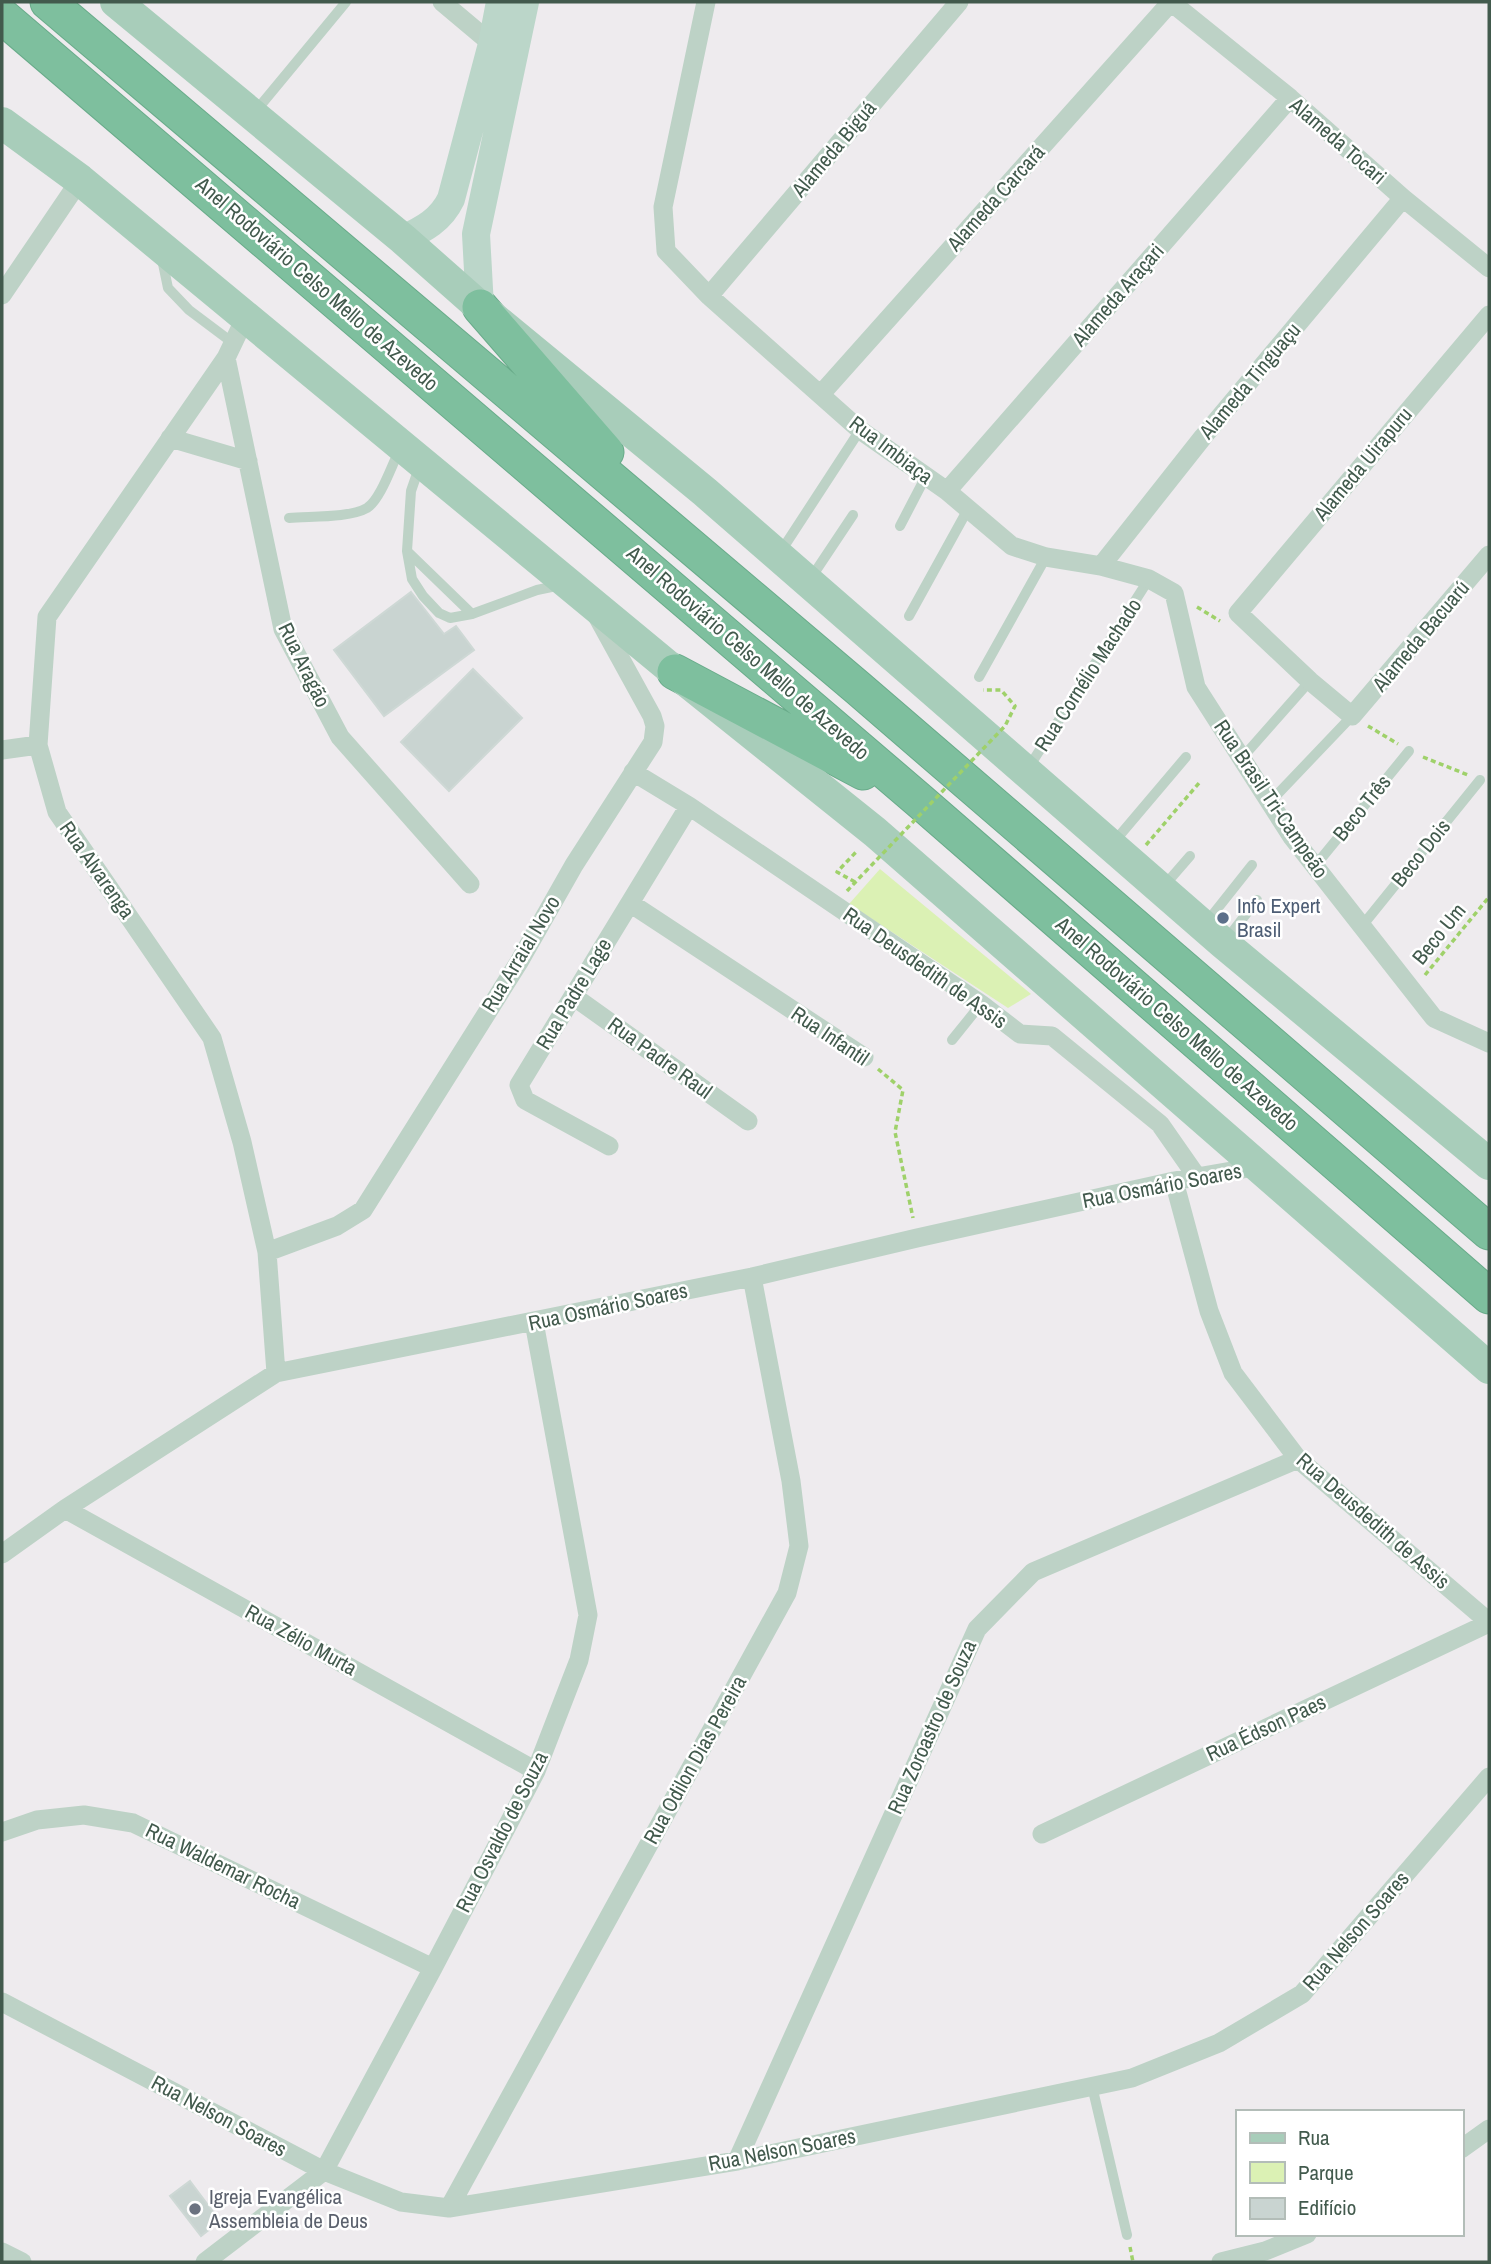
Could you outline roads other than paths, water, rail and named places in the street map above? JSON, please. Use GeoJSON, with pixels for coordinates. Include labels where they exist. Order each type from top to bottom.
{"type":"FeatureCollection","features":[{"type":"Feature","properties":{"kind":"highway","name":"Anel Rodoviário Celso Mello de Azevedo"},"geometry":{"type":"LineString","coordinates":[[48,2],[682,540],[1489,1232]]}},
{"type":"Feature","properties":{"kind":"highway","name":"Anel Rodoviário Celso Mello de Azevedo"},"geometry":{"type":"LineString","coordinates":[[2,16],[921,802],[1489,1296]]}},
{"type":"Feature","properties":{"kind":"highway"},"geometry":{"type":"LineString","coordinates":[[480,307],[682,540]]}},
{"type":"Feature","properties":{"kind":"highway"},"geometry":{"type":"LineString","coordinates":[[675,672],[921,802]]}},
{"type":"Feature","properties":{"kind":"main road"},"geometry":{"type":"LineString","coordinates":[[116,2],[705,492],[1214,934],[1489,1164]]}},
{"type":"Feature","properties":{"kind":"main road"},"geometry":{"type":"LineString","coordinates":[[2,123],[80,180],[159,245],[235,339],[411,453],[675,672],[875,832],[1489,1368]]}},
{"type":"Feature","properties":{"kind":"street"},"geometry":{"type":"LineString","coordinates":[[442,2],[492,44]]}},
{"type":"Feature","properties":{"kind":"street"},"geometry":{"type":"LineString","coordinates":[[403,239],[424,229],[444,214],[451,199],[492,44],[500,2]]}},
{"type":"Feature","properties":{"kind":"street"},"geometry":{"type":"LineString","coordinates":[[480,307],[476,234],[524,2]]}},
{"type":"Feature","properties":{"kind":"street","name":"Rua Imbiaça"},"geometry":{"type":"LineString","coordinates":[[706,2],[663,208],[666,251],[709,296],[860,430],[947,492],[1012,546],[1046,557],[1101,566],[1149,579],[1174,593]]}},
{"type":"Feature","properties":{"kind":"street","name":"Alameda Biguá"},"geometry":{"type":"LineString","coordinates":[[709,296],[959,2]]}},
{"type":"Feature","properties":{"kind":"street","name":"Alameda Tocari"},"geometry":{"type":"LineString","coordinates":[[1171,2],[1290,98],[1403,198],[1489,268]]}},
{"type":"Feature","properties":{"kind":"street","name":"Alameda Carcará"},"geometry":{"type":"LineString","coordinates":[[821,394],[1171,2]]}},
{"type":"Feature","properties":{"kind":"street"},"geometry":{"type":"LineString","coordinates":[[1186,15],[1202,2]]}},
{"type":"Feature","properties":{"kind":"street","name":"Alameda Araçari"},"geometry":{"type":"LineString","coordinates":[[947,492],[1290,98]]}},
{"type":"Feature","properties":{"kind":"street"},"geometry":{"type":"LineString","coordinates":[[2,295],[80,180]]}},
{"type":"Feature","properties":{"kind":"street","name":"Alameda Tinguaçu"},"geometry":{"type":"LineString","coordinates":[[1101,566],[1203,437],[1403,198]]}},
{"type":"Feature","properties":{"kind":"street","name":"Alameda Uirapuru"},"geometry":{"type":"LineString","coordinates":[[1310,681],[1238,613],[1489,316]]}},
{"type":"Feature","properties":{"kind":"street","name":"Rua Alvarenga"},"geometry":{"type":"LineString","coordinates":[[235,339],[47,617],[38,745],[57,812],[212,1038],[242,1142],[267,1252],[276,1373]]}},
{"type":"Feature","properties":{"kind":"street","name":"Rua Aragão"},"geometry":{"type":"LineString","coordinates":[[235,339],[248,461],[283,629],[340,737],[470,884]]}},
{"type":"Feature","properties":{"kind":"street"},"geometry":{"type":"LineString","coordinates":[[170,438],[248,461]]}},
{"type":"Feature","properties":{"kind":"street","name":"Alameda Bacuarú"},"geometry":{"type":"LineString","coordinates":[[1352,716],[1489,555]]}},
{"type":"Feature","properties":{"kind":"street","name":"Rua Arraial Novo"},"geometry":{"type":"LineString","coordinates":[[267,1252],[337,1226],[363,1210],[519,962],[574,864],[653,742],[655,726],[652,716],[579,593]]}},
{"type":"Feature","properties":{"kind":"street","name":"Rua Brasil Tri-Campeão"},"geometry":{"type":"LineString","coordinates":[[1174,593],[1196,687],[1292,837],[1434,1018],[1489,1043]]}},
{"type":"Feature","properties":{"kind":"street"},"geometry":{"type":"LineString","coordinates":[[1310,681],[1352,716]]}},
{"type":"Feature","properties":{"kind":"street"},"geometry":{"type":"LineString","coordinates":[[2,750],[38,745]]}},
{"type":"Feature","properties":{"kind":"street","name":"Rua Deusdedith de Assis"},"geometry":{"type":"LineString","coordinates":[[633,772],[689,806],[981,1004],[1020,1034],[1052,1036],[1160,1124],[1197,1177]]}},
{"type":"Feature","properties":{"kind":"street","name":"Rua Padre Lage"},"geometry":{"type":"LineString","coordinates":[[609,1146],[525,1100],[519,1085],[689,806]]}},
{"type":"Feature","properties":{"kind":"street","name":"Rua Infantil"},"geometry":{"type":"LineString","coordinates":[[630,903],[864,1057]]}},
{"type":"Feature","properties":{"kind":"street","name":"Rua Padre Raul"},"geometry":{"type":"LineString","coordinates":[[573,996],[748,1121]]}},
{"type":"Feature","properties":{"kind":"street","name":"Rua Osmário Soares"},"geometry":{"type":"LineString","coordinates":[[2,1554],[65,1509],[276,1373],[752,1277],[1174,1181],[1260,1166]]}},
{"type":"Feature","properties":{"kind":"street","name":"Rua Deusdedith de Assis"},"geometry":{"type":"LineString","coordinates":[[1174,1181],[1209,1311],[1233,1373],[1297,1459],[1489,1622]]}},
{"type":"Feature","properties":{"kind":"street","name":"Rua Odilon Dias Pereira"},"geometry":{"type":"LineString","coordinates":[[449,2208],[787,1593],[799,1546],[791,1481],[752,1277]]}},
{"type":"Feature","properties":{"kind":"street","name":"Rua Osvaldo de Souza"},"geometry":{"type":"LineString","coordinates":[[205,2262],[324,2171],[536,1771],[579,1660],[588,1615],[534,1322]]}},
{"type":"Feature","properties":{"kind":"street","name":"Rua Zoroastro de Souza"},"geometry":{"type":"LineString","coordinates":[[737,2161],[976,1629],[1033,1572],[1297,1459]]}},
{"type":"Feature","properties":{"kind":"street","name":"Rua Zélio Murta"},"geometry":{"type":"LineString","coordinates":[[65,1509],[536,1771]]}},
{"type":"Feature","properties":{"kind":"street","name":"Rua Édson Paes"},"geometry":{"type":"LineString","coordinates":[[1042,1834],[1489,1622]]}},
{"type":"Feature","properties":{"kind":"street","name":"Rua Nelson Soares"},"geometry":{"type":"LineString","coordinates":[[2,2002],[324,2171],[401,2202],[449,2208],[737,2161],[1132,2078],[1219,2043],[1302,1994],[1489,1777]]}},
{"type":"Feature","properties":{"kind":"street","name":"Rua Waldemar Rocha"},"geometry":{"type":"LineString","coordinates":[[2,1832],[37,1820],[84,1815],[133,1823],[433,1968]]}},
{"type":"Feature","properties":{"kind":"street"},"geometry":{"type":"LineString","coordinates":[[1463,2148],[1489,2129]]}},
{"type":"Feature","properties":{"kind":"street"},"geometry":{"type":"LineString","coordinates":[[1221,2262],[1265,2251],[1302,2236]]}},
{"type":"Feature","properties":{"kind":"street"},"geometry":{"type":"LineString","coordinates":[[2,2252],[22,2262]]}},
{"type":"Feature","properties":{"kind":"lane"},"geometry":{"type":"LineString","coordinates":[[252,115],[346,2]]}},
{"type":"Feature","properties":{"kind":"lane"},"geometry":{"type":"LineString","coordinates":[[787,541],[860,430]]}},
{"type":"Feature","properties":{"kind":"lane"},"geometry":{"type":"LineString","coordinates":[[289,518],[351,513],[367,508],[411,453]]}},
{"type":"Feature","properties":{"kind":"lane"},"geometry":{"type":"LineString","coordinates":[[411,453],[407,551],[412,579],[439,613],[450,618],[472,614],[537,590],[579,593]]}},
{"type":"Feature","properties":{"kind":"lane"},"geometry":{"type":"LineString","coordinates":[[900,526],[926,476]]}},
{"type":"Feature","properties":{"kind":"lane"},"geometry":{"type":"LineString","coordinates":[[909,616],[968,509]]}},
{"type":"Feature","properties":{"kind":"lane"},"geometry":{"type":"LineString","coordinates":[[809,582],[853,515]]}},
{"type":"Feature","properties":{"kind":"lane"},"geometry":{"type":"LineString","coordinates":[[407,551],[472,614]]}},
{"type":"Feature","properties":{"kind":"lane"},"geometry":{"type":"LineString","coordinates":[[979,677],[1046,557]]}},
{"type":"Feature","properties":{"kind":"lane","name":"Rua Cornélio Machado"},"geometry":{"type":"LineString","coordinates":[[1026,771],[1149,579]]}},
{"type":"Feature","properties":{"kind":"lane"},"geometry":{"type":"LineString","coordinates":[[1242,758],[1310,681]]}},
{"type":"Feature","properties":{"kind":"lane"},"geometry":{"type":"LineString","coordinates":[[1270,802],[1352,716]]}},
{"type":"Feature","properties":{"kind":"lane","name":"Beco Três"},"geometry":{"type":"LineString","coordinates":[[1315,866],[1409,751]]}},
{"type":"Feature","properties":{"kind":"lane"},"geometry":{"type":"LineString","coordinates":[[1121,854],[1186,757]]}},
{"type":"Feature","properties":{"kind":"lane","name":"Beco Dois"},"geometry":{"type":"LineString","coordinates":[[1362,926],[1480,780]]}},
{"type":"Feature","properties":{"kind":"lane"},"geometry":{"type":"LineString","coordinates":[[1162,889],[1190,856]]}},
{"type":"Feature","properties":{"kind":"lane"},"geometry":{"type":"LineString","coordinates":[[1214,934],[1252,865]]}},
{"type":"Feature","properties":{"kind":"lane"},"geometry":{"type":"LineString","coordinates":[[1214,934],[1258,900]]}},
{"type":"Feature","properties":{"kind":"lane"},"geometry":{"type":"LineString","coordinates":[[952,1040],[981,1004]]}},
{"type":"Feature","properties":{"kind":"lane"},"geometry":{"type":"LineString","coordinates":[[1092,2086],[1127,2235]]}},
{"type":"Feature","properties":{"kind":"place","name":"Info Expert Brasil"},"geometry":{"type":"Point","coordinates":[1223,918]}},
{"type":"Feature","properties":{"kind":"place","name":"Igreja Evangélica Assembleia de Deus"},"geometry":{"type":"Point","coordinates":[195,2209]}}]}
